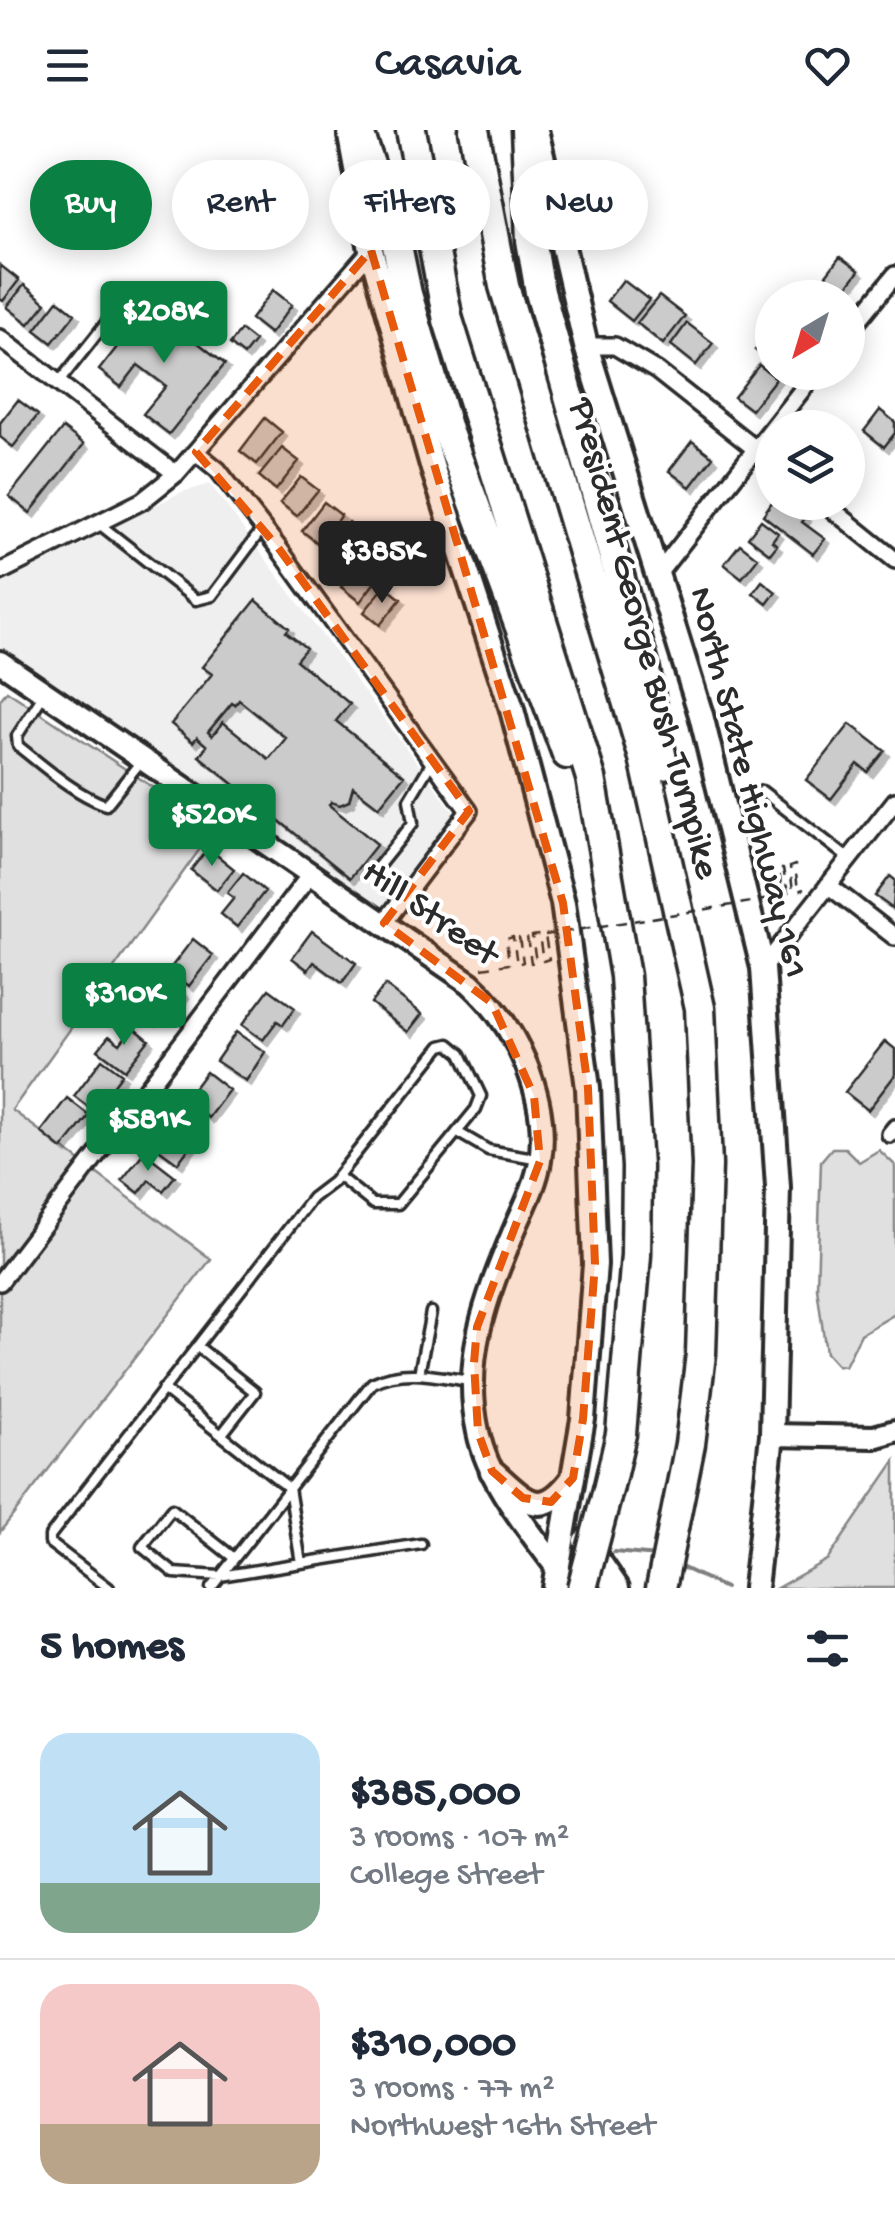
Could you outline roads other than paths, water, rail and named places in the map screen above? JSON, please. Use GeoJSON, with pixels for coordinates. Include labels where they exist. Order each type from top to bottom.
{"type":"FeatureCollection","features":[{"type":"Feature","properties":{"kind":"highway"},"geometry":{"type":"LineString","coordinates":[[358,130],[395,236],[406,294],[447,430],[607,870]]}},
{"type":"Feature","properties":{"kind":"highway"},"geometry":{"type":"LineString","coordinates":[[411,130],[448,320],[591,778],[625,976],[638,1167],[635,1274],[621,1434],[582,1588]]}},
{"type":"Feature","properties":{"kind":"highway","name":"President George Bush Turnpike"},"geometry":{"type":"LineString","coordinates":[[474,130],[504,286],[644,758],[700,1008],[707,1164],[707,1261],[701,1354],[690,1444],[661,1588]]}},
{"type":"Feature","properties":{"kind":"highway"},"geometry":{"type":"LineString","coordinates":[[526,130],[531,240],[540,292],[644,665],[698,941],[700,1008]]}},
{"type":"Feature","properties":{"kind":"highway"},"geometry":{"type":"LineString","coordinates":[[593,1588],[609,1486]]}},
{"type":"Feature","properties":{"kind":"main road"},"geometry":{"type":"LineString","coordinates":[[349,130],[354,160]]}},
{"type":"Feature","properties":{"kind":"main road","name":"North State Highway 161"},"geometry":{"type":"LineString","coordinates":[[536,130],[586,346],[701,715],[763,968],[778,1188],[772,1435],[755,1588]]}},
{"type":"Feature","properties":{"kind":"main road"},"geometry":{"type":"LineString","coordinates":[[371,250],[433,469],[511,706],[563,903],[588,1088],[595,1264],[583,1419],[561,1582]]}},
{"type":"Feature","properties":{"kind":"main road"},"geometry":{"type":"LineString","coordinates":[[492,1471],[523,1498],[540,1504],[557,1498],[574,1478]]}},
{"type":"Feature","properties":{"kind":"main road"},"geometry":{"type":"LineString","coordinates":[[568,1518],[617,1588]]}},
{"type":"Feature","properties":{"kind":"street"},"geometry":{"type":"LineString","coordinates":[[0,572],[142,501],[176,474],[371,250]]}},
{"type":"Feature","properties":{"kind":"street"},"geometry":{"type":"LineString","coordinates":[[865,312],[895,274]]}},
{"type":"Feature","properties":{"kind":"street"},"geometry":{"type":"LineString","coordinates":[[0,338],[176,474]]}},
{"type":"Feature","properties":{"kind":"street"},"geometry":{"type":"LineString","coordinates":[[586,346],[615,346],[656,372],[755,448],[658,574]]}},
{"type":"Feature","properties":{"kind":"street"},"geometry":{"type":"LineString","coordinates":[[786,410],[802,390]]}},
{"type":"Feature","properties":{"kind":"street"},"geometry":{"type":"LineString","coordinates":[[196,452],[218,470],[469,810],[384,923]]}},
{"type":"Feature","properties":{"kind":"street"},"geometry":{"type":"LineString","coordinates":[[845,520],[895,560]]}},
{"type":"Feature","properties":{"kind":"street","name":"Hill Street"},"geometry":{"type":"LineString","coordinates":[[0,662],[309,876],[384,923],[492,1003],[527,1068],[541,1126],[540,1160],[477,1327],[474,1382],[478,1432],[492,1471],[561,1582]]}},
{"type":"Feature","properties":{"kind":"street"},"geometry":{"type":"LineString","coordinates":[[763,968],[895,801]]}},
{"type":"Feature","properties":{"kind":"street"},"geometry":{"type":"LineString","coordinates":[[0,1282],[309,876]]}},
{"type":"Feature","properties":{"kind":"street"},"geometry":{"type":"LineString","coordinates":[[828,885],[895,937]]}},
{"type":"Feature","properties":{"kind":"street"},"geometry":{"type":"LineString","coordinates":[[772,1435],[874,1437],[895,1431]]}},
{"type":"Feature","properties":{"kind":"lane"},"geometry":{"type":"LineString","coordinates":[[59,382],[128,294]]}},
{"type":"Feature","properties":{"kind":"lane"},"geometry":{"type":"LineString","coordinates":[[98,523],[196,600],[212,596],[262,528]]}},
{"type":"Feature","properties":{"kind":"lane"},"geometry":{"type":"LineString","coordinates":[[44,694],[17,736],[18,746],[92,800],[106,805],[142,760]]}},
{"type":"Feature","properties":{"kind":"lane"},"geometry":{"type":"LineString","coordinates":[[372,874],[413,823],[409,800],[433,760]]}},
{"type":"Feature","properties":{"kind":"lane"},"geometry":{"type":"LineString","coordinates":[[762,791],[848,859]]}},
{"type":"Feature","properties":{"kind":"lane"},"geometry":{"type":"LineString","coordinates":[[109,1588],[50,1543],[50,1536],[312,1198],[338,1176],[441,1046],[449,1044],[461,1054],[481,1096],[476,1109],[398,1204],[373,1204],[338,1176]]}},
{"type":"Feature","properties":{"kind":"lane"},"geometry":{"type":"LineString","coordinates":[[457,1132],[488,1150],[540,1160]]}},
{"type":"Feature","properties":{"kind":"lane"},"geometry":{"type":"LineString","coordinates":[[419,1374],[432,1312]]}},
{"type":"Feature","properties":{"kind":"lane"},"geometry":{"type":"LineString","coordinates":[[197,1346],[255,1392],[222,1434]]}},
{"type":"Feature","properties":{"kind":"lane"},"geometry":{"type":"LineString","coordinates":[[210,1588],[372,1383],[388,1374],[474,1382]]}},
{"type":"Feature","properties":{"kind":"lane"},"geometry":{"type":"LineString","coordinates":[[163,1389],[290,1488],[301,1563]]}},
{"type":"Feature","properties":{"kind":"lane"},"geometry":{"type":"LineString","coordinates":[[234,1558],[172,1509],[142,1547],[174,1573],[220,1576],[421,1544]]}},
{"type":"Feature","properties":{"kind":"waterway"},"geometry":{"type":"LineString","coordinates":[[614,1552],[657,1556]]}},
{"type":"Feature","properties":{"kind":"waterway"},"geometry":{"type":"LineString","coordinates":[[675,1564],[725,1588]]}}]}
